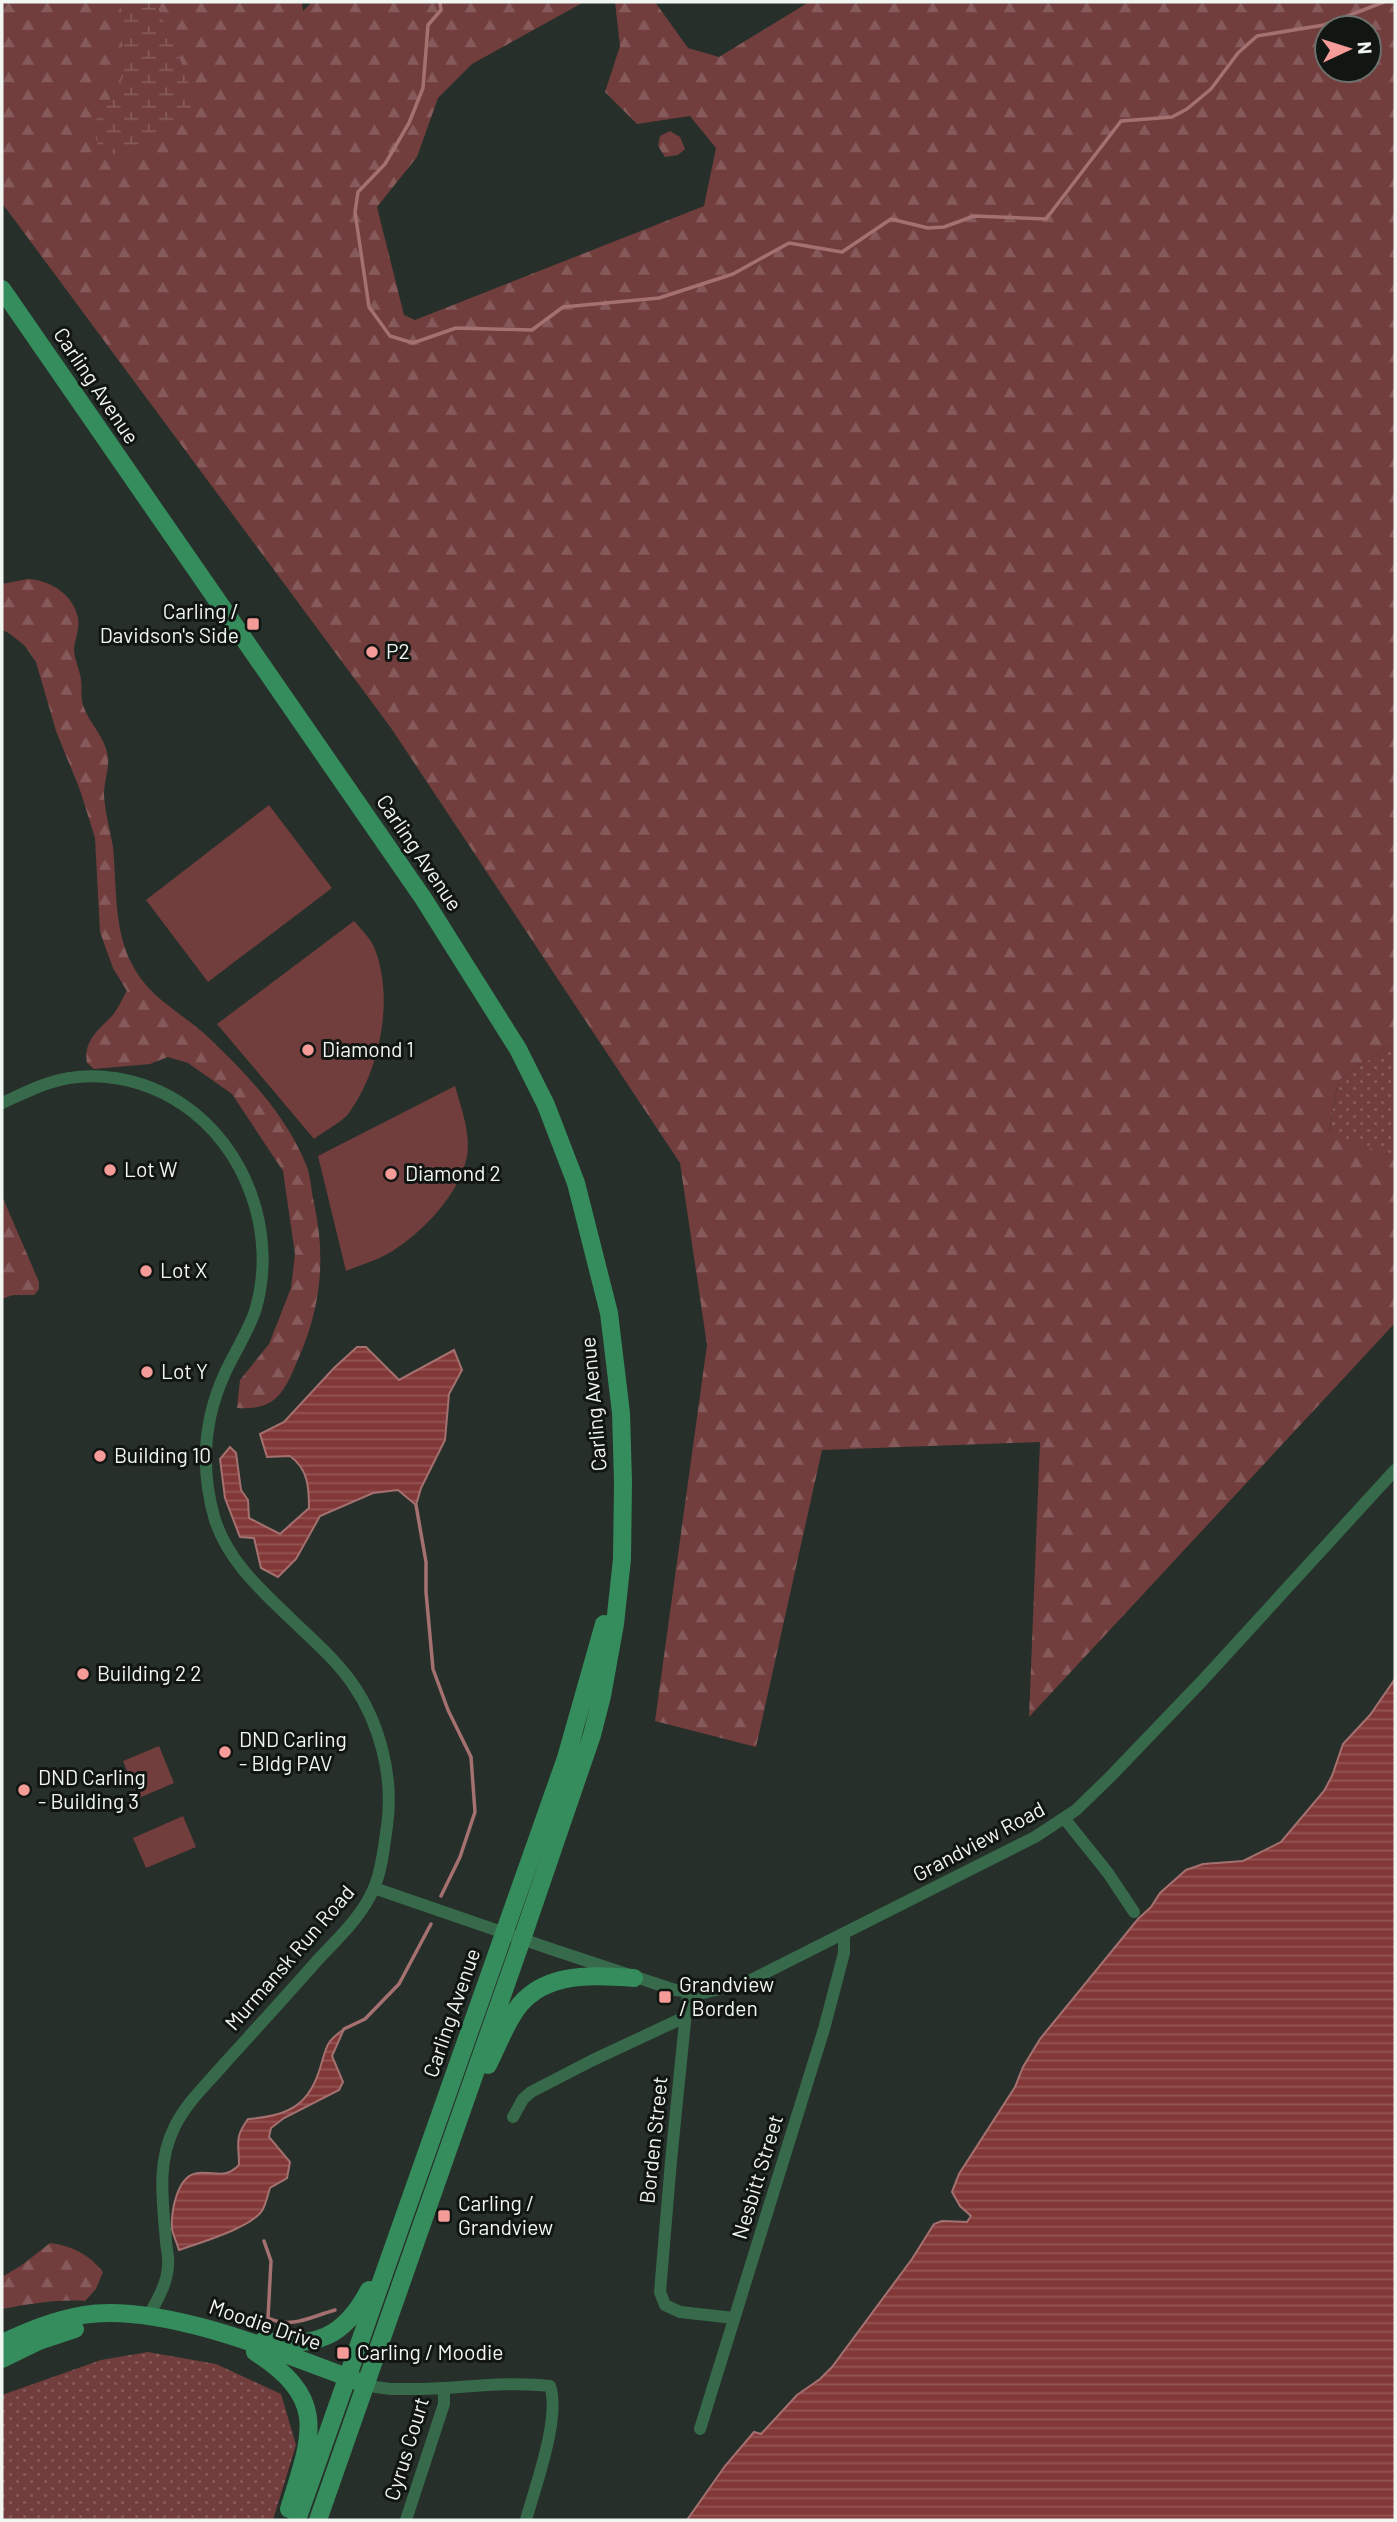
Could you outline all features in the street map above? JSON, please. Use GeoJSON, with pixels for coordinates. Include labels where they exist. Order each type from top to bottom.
{"type":"FeatureCollection","features":[{"type":"Feature","properties":{"kind":"main road","name":"Carling Avenue"},"geometry":{"type":"LineString","coordinates":[[2,289],[423,898],[518,1049],[546,1105],[576,1183],[609,1313],[621,1413],[623,1514],[622,1559],[615,1624],[602,1696],[592,1735],[522,1940],[318,2520]]}},
{"type":"Feature","properties":{"kind":"main road","name":"Carling Avenue"},"geometry":{"type":"LineString","coordinates":[[297,2520],[584,1702],[609,1605],[623,1514]]}},
{"type":"Feature","properties":{"kind":"main road"},"geometry":{"type":"LineString","coordinates":[[451,2140],[512,2016],[530,1994],[542,1986],[566,1978],[594,1975],[634,1978]]}},
{"type":"Feature","properties":{"kind":"main road"},"geometry":{"type":"LineString","coordinates":[[232,2337],[298,2344],[312,2342],[336,2332],[352,2318],[364,2301],[400,2227]]}},
{"type":"Feature","properties":{"kind":"main road","name":"Moodie Drive"},"geometry":{"type":"LineString","coordinates":[[2,2343],[44,2325],[85,2315],[152,2310],[366,2385]]}},
{"type":"Feature","properties":{"kind":"main road","name":"Moodie Drive"},"geometry":{"type":"LineString","coordinates":[[2,2359],[61,2332],[152,2310]]}},
{"type":"Feature","properties":{"kind":"main road"},"geometry":{"type":"LineString","coordinates":[[232,2337],[282,2370],[299,2389],[304,2401],[309,2425],[307,2448],[286,2520]]}},
{"type":"Feature","properties":{"kind":"street","name":"Murmansk Run Road"},"geometry":{"type":"LineString","coordinates":[[2,1103],[46,1084],[66,1079],[104,1077],[135,1082],[175,1100],[203,1121],[226,1148],[246,1180],[261,1232],[261,1282],[251,1321],[212,1406],[204,1447],[206,1482],[228,1553],[343,1672],[370,1715],[383,1754],[389,1803],[384,1844],[374,1888],[343,1932],[182,2112],[166,2146],[161,2180],[169,2266],[165,2284],[152,2310]]}},
{"type":"Feature","properties":{"kind":"street","name":"Grandview Road"},"geometry":{"type":"LineString","coordinates":[[374,1888],[634,1978],[688,1992],[716,1991],[743,1984],[1035,1838],[1076,1810],[1203,1680],[1395,1470]]}},
{"type":"Feature","properties":{"kind":"street"},"geometry":{"type":"LineString","coordinates":[[1064,1818],[1108,1873],[1134,1912]]}},
{"type":"Feature","properties":{"kind":"street","name":"Nesbitt Street"},"geometry":{"type":"LineString","coordinates":[[700,2429],[824,2029],[844,1954],[844,1935]]}},
{"type":"Feature","properties":{"kind":"street","name":"Borden Street"},"geometry":{"type":"LineString","coordinates":[[688,1992],[660,2292],[666,2305],[680,2312],[734,2318]]}},
{"type":"Feature","properties":{"kind":"street"},"geometry":{"type":"LineString","coordinates":[[513,2118],[523,2099],[531,2092],[685,2017]]}},
{"type":"Feature","properties":{"kind":"street"},"geometry":{"type":"LineString","coordinates":[[366,2385],[382,2389],[526,2384],[550,2386],[554,2398],[552,2420],[526,2520]]}},
{"type":"Feature","properties":{"kind":"street","name":"Cyrus Court"},"geometry":{"type":"LineString","coordinates":[[406,2520],[444,2404],[444,2388]]}},
{"type":"Feature","properties":{"kind":"green space"},"geometry":{"type":"Polygon","coordinates":[[[2,2],[302,2],[303,11],[312,2],[584,2],[472,64],[438,98],[417,157],[377,207],[404,315],[415,320],[704,206],[716,148],[690,116],[637,124],[605,92],[620,46],[615,2],[655,2],[688,48],[719,57],[809,2],[1395,2],[1395,1042],[1338,1081],[1329,1132],[1395,1158],[1395,1323],[1029,1717],[1040,1442],[822,1450],[756,1747],[655,1721],[707,1345],[680,1163],[391,728],[2,203],[2,2]]]}},
{"type":"Feature","properties":{"kind":"green space"},"geometry":{"type":"Polygon","coordinates":[[[121,2],[157,2],[188,80],[190,111],[181,125],[136,149],[104,154],[91,125],[102,113],[123,77],[121,2]]]}},
{"type":"Feature","properties":{"kind":"green space"},"geometry":{"type":"Polygon","coordinates":[[[670,131],[680,137],[685,149],[678,155],[665,157],[658,146],[660,136],[670,131]]]}},
{"type":"Feature","properties":{"kind":"green space"},"geometry":{"type":"Polygon","coordinates":[[[28,579],[52,585],[66,595],[78,618],[74,653],[84,708],[104,743],[108,758],[104,795],[113,847],[117,908],[122,938],[133,966],[148,988],[209,1038],[265,1097],[289,1130],[308,1171],[320,1243],[317,1301],[306,1338],[289,1379],[278,1396],[262,1406],[237,1408],[240,1380],[269,1344],[291,1288],[295,1254],[283,1171],[232,1094],[188,1063],[168,1057],[150,1064],[94,1069],[87,1063],[89,1043],[114,1013],[127,991],[113,968],[100,932],[95,838],[80,790],[56,731],[36,662],[25,646],[2,630],[2,584],[28,579]]]}},
{"type":"Feature","properties":{"kind":"green space"},"geometry":{"type":"Polygon","coordinates":[[[269,805],[332,888],[208,982],[146,900],[269,805]]]}},
{"type":"Feature","properties":{"kind":"green space","name":"Diamond 1"},"geometry":{"type":"Polygon","coordinates":[[[354,921],[374,947],[380,967],[383,988],[381,1033],[369,1076],[360,1096],[349,1113],[314,1139],[217,1024],[354,921]]]}},
{"type":"Feature","properties":{"kind":"green space"},"geometry":{"type":"Polygon","coordinates":[[[1395,1042],[1395,1158],[1329,1133],[1338,1081],[1395,1042]]]}},
{"type":"Feature","properties":{"kind":"green space","name":"Diamond 2"},"geometry":{"type":"Polygon","coordinates":[[[455,1086],[468,1138],[467,1156],[457,1184],[438,1211],[403,1244],[380,1258],[346,1271],[318,1156],[455,1086]]]}},
{"type":"Feature","properties":{"kind":"green space"},"geometry":{"type":"Polygon","coordinates":[[[2,1196],[39,1282],[39,1289],[34,1295],[13,1295],[2,1299],[2,1196]]]}},
{"type":"Feature","properties":{"kind":"green space"},"geometry":{"type":"Polygon","coordinates":[[[159,1746],[174,1783],[139,1798],[123,1761],[159,1746]]]}},
{"type":"Feature","properties":{"kind":"green space"},"geometry":{"type":"Polygon","coordinates":[[[183,1816],[196,1847],[146,1868],[133,1838],[183,1816]]]}},
{"type":"Feature","properties":{"kind":"green space"},"geometry":{"type":"Polygon","coordinates":[[[50,2243],[79,2252],[98,2266],[103,2272],[96,2289],[85,2301],[54,2301],[2,2309],[2,2277],[50,2243]]]}},
{"type":"Feature","properties":{"kind":"green space"},"geometry":{"type":"Polygon","coordinates":[[[148,2352],[216,2364],[281,2394],[296,2445],[273,2520],[2,2520],[2,2395],[101,2360],[148,2352]]]}},
{"type":"Feature","properties":{"kind":"shaded area"},"geometry":{"type":"Polygon","coordinates":[[[357,1347],[366,1347],[399,1380],[454,1350],[462,1370],[449,1394],[445,1440],[421,1488],[416,1505],[398,1490],[373,1493],[320,1516],[296,1559],[278,1577],[261,1568],[254,1538],[240,1537],[225,1498],[220,1459],[230,1447],[236,1453],[241,1490],[248,1500],[249,1518],[280,1534],[309,1508],[308,1486],[301,1467],[290,1456],[267,1457],[260,1434],[284,1422],[357,1347]]]}},
{"type":"Feature","properties":{"kind":"shaded area"},"geometry":{"type":"Polygon","coordinates":[[[1395,1679],[1395,2520],[687,2520],[725,2466],[754,2432],[761,2434],[797,2395],[832,2367],[912,2259],[934,2224],[942,2221],[967,2222],[971,2216],[960,2206],[952,2192],[959,2174],[1015,2087],[1023,2067],[1040,2039],[1138,1919],[1151,1907],[1160,1893],[1186,1870],[1203,1864],[1243,1861],[1281,1842],[1324,1791],[1343,1744],[1370,1715],[1395,1679]]]}},
{"type":"Feature","properties":{"kind":"shaded area"},"geometry":{"type":"Polygon","coordinates":[[[344,2029],[332,2056],[343,2082],[339,2090],[284,2118],[271,2128],[269,2137],[290,2162],[287,2178],[270,2188],[263,2209],[249,2222],[225,2234],[179,2250],[172,2229],[173,2213],[177,2195],[185,2180],[198,2173],[219,2174],[234,2170],[239,2165],[239,2136],[248,2119],[275,2115],[296,2106],[304,2099],[316,2079],[328,2044],[344,2029]]]}},
{"type":"Feature","properties":{"kind":"waterway"},"geometry":{"type":"LineString","coordinates":[[440,2],[441,10],[428,25],[423,88],[409,123],[385,164],[358,192],[355,212],[369,307],[390,336],[413,343],[456,328],[532,330],[563,307],[659,298],[733,274],[789,243],[842,252],[891,219],[928,228],[944,227],[974,216],[1046,219],[1121,121],[1172,117],[1187,109],[1211,89],[1238,53],[1257,36],[1324,25],[1384,2]]}},
{"type":"Feature","properties":{"kind":"waterway"},"geometry":{"type":"LineString","coordinates":[[416,1505],[426,1562],[433,1669],[448,1710],[471,1757],[475,1812],[460,1857],[441,1896]]}},
{"type":"Feature","properties":{"kind":"waterway"},"geometry":{"type":"LineString","coordinates":[[344,2029],[365,2019],[399,1984],[431,1924]]}},
{"type":"Feature","properties":{"kind":"waterway"},"geometry":{"type":"LineString","coordinates":[[264,2241],[271,2261],[268,2318],[293,2322],[335,2310]]}},
{"type":"Feature","properties":{"kind":"place","name":"Carling / Davidson's Side"},"geometry":{"type":"Point","coordinates":[253,624]}},
{"type":"Feature","properties":{"kind":"place","name":"P2"},"geometry":{"type":"Point","coordinates":[372,652]}},
{"type":"Feature","properties":{"kind":"place","name":"Diamond 1"},"geometry":{"type":"Point","coordinates":[308,1050]}},
{"type":"Feature","properties":{"kind":"place","name":"Lot W"},"geometry":{"type":"Point","coordinates":[110,1170]}},
{"type":"Feature","properties":{"kind":"place","name":"Diamond 2"},"geometry":{"type":"Point","coordinates":[391,1174]}},
{"type":"Feature","properties":{"kind":"place","name":"Lot X"},"geometry":{"type":"Point","coordinates":[146,1271]}},
{"type":"Feature","properties":{"kind":"place","name":"Lot Y"},"geometry":{"type":"Point","coordinates":[147,1372]}},
{"type":"Feature","properties":{"kind":"place","name":"Building 10"},"geometry":{"type":"Point","coordinates":[100,1456]}},
{"type":"Feature","properties":{"kind":"place","name":"Building 2 2"},"geometry":{"type":"Point","coordinates":[83,1674]}},
{"type":"Feature","properties":{"kind":"place","name":"DND Carling - Bldg PAV"},"geometry":{"type":"Point","coordinates":[225,1752]}},
{"type":"Feature","properties":{"kind":"place","name":"DND Carling - Building 3"},"geometry":{"type":"Point","coordinates":[24,1790]}},
{"type":"Feature","properties":{"kind":"place","name":"Grandview / Borden"},"geometry":{"type":"Point","coordinates":[665,1997]}},
{"type":"Feature","properties":{"kind":"place","name":"Carling / Grandview"},"geometry":{"type":"Point","coordinates":[444,2216]}},
{"type":"Feature","properties":{"kind":"place","name":"Carling / Moodie"},"geometry":{"type":"Point","coordinates":[343,2353]}}]}
